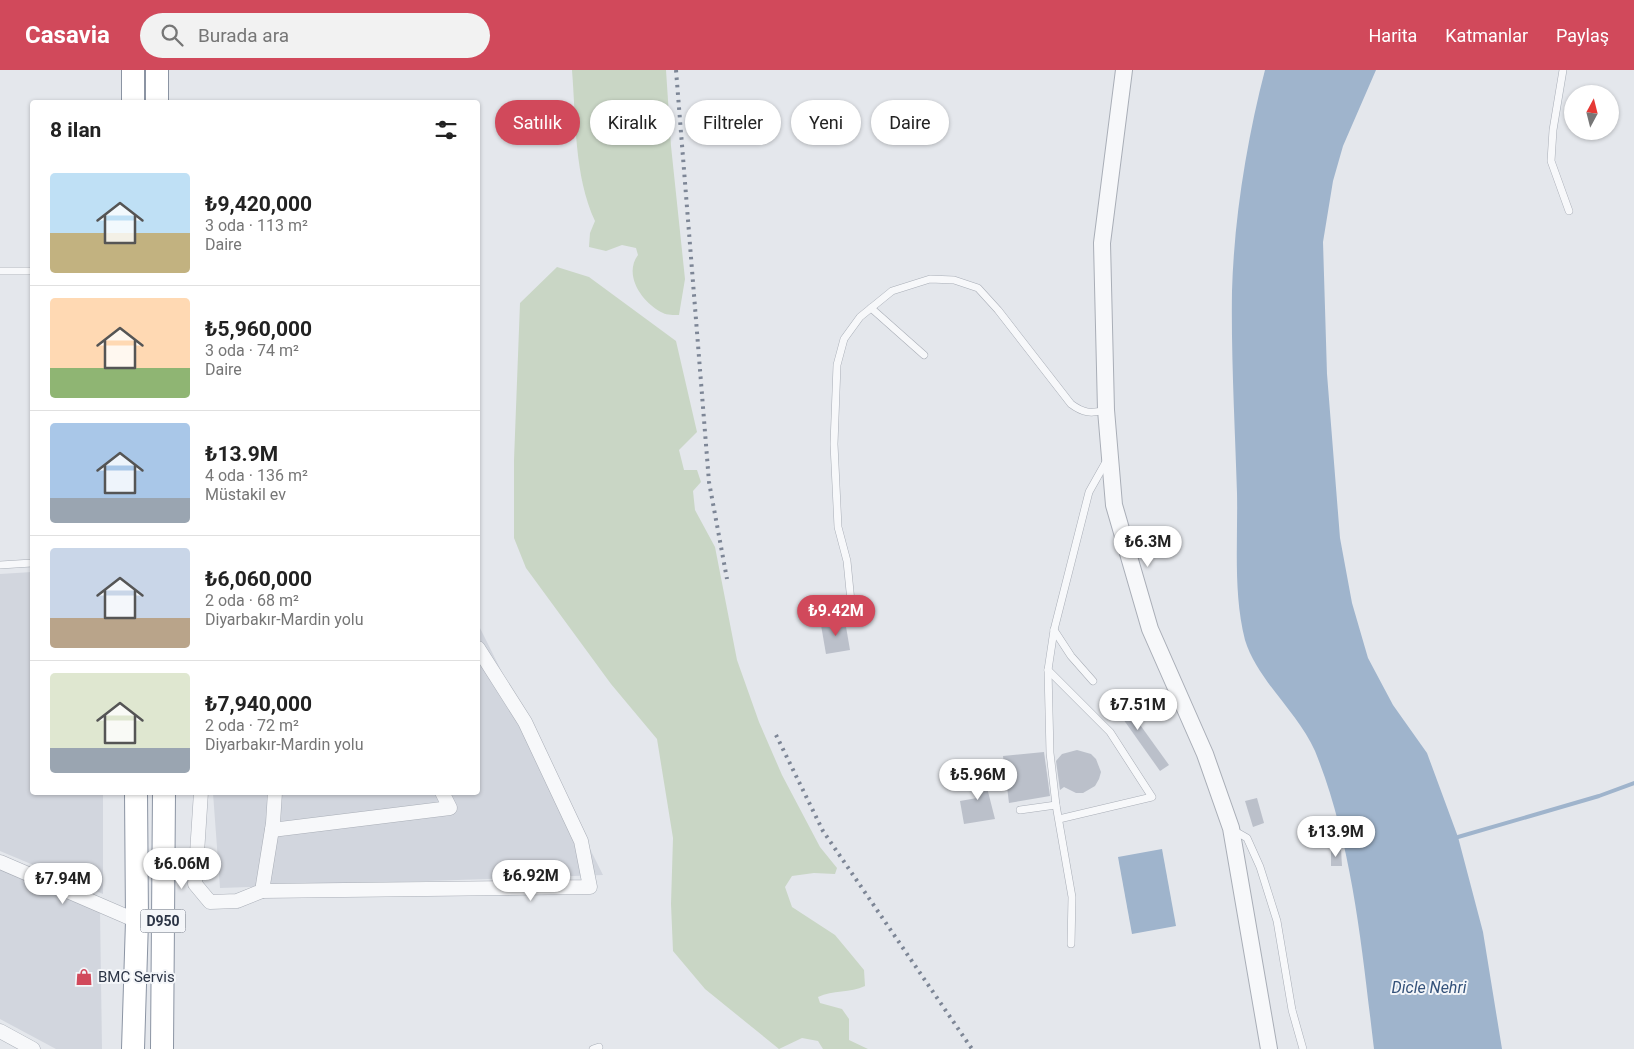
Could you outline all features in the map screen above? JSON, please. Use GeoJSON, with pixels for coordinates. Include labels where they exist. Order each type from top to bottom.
{"type":"FeatureCollection","features":[{"type":"Feature","properties":{"kind":"highway"},"geometry":{"type":"LineString","coordinates":[[133,70],[133,100]]}},
{"type":"Feature","properties":{"kind":"highway"},"geometry":{"type":"LineString","coordinates":[[157,70],[157,100]]}},
{"type":"Feature","properties":{"kind":"highway","name":"D950"},"geometry":{"type":"LineString","coordinates":[[133,1049],[137,921],[136,795]]}},
{"type":"Feature","properties":{"kind":"highway","name":"D950"},"geometry":{"type":"LineString","coordinates":[[162,1049],[164,795]]}},
{"type":"Feature","properties":{"kind":"street"},"geometry":{"type":"LineString","coordinates":[[1124,70],[1102,243],[1106,410],[1114,505],[1150,629],[1205,754],[1231,828],[1269,1049]]}},
{"type":"Feature","properties":{"kind":"street"},"geometry":{"type":"LineString","coordinates":[[201,795],[195,884],[210,902],[237,901],[262,892],[590,887],[581,840],[525,722],[480,651]]}},
{"type":"Feature","properties":{"kind":"street"},"geometry":{"type":"LineString","coordinates":[[262,892],[272,830],[274,795]]}},
{"type":"Feature","properties":{"kind":"street"},"geometry":{"type":"LineString","coordinates":[[272,830],[450,808],[444,795]]}},
{"type":"Feature","properties":{"kind":"street"},"geometry":{"type":"LineString","coordinates":[[0,862],[137,921]]}},
{"type":"Feature","properties":{"kind":"street"},"geometry":{"type":"LineString","coordinates":[[0,1031],[33,1049]]}},
{"type":"Feature","properties":{"kind":"lane"},"geometry":{"type":"LineString","coordinates":[[1563,70],[1553,130],[1551,161],[1568,212]]}},
{"type":"Feature","properties":{"kind":"lane"},"geometry":{"type":"LineString","coordinates":[[0,271],[30,271]]}},
{"type":"Feature","properties":{"kind":"lane"},"geometry":{"type":"LineString","coordinates":[[853,622],[847,561],[837,515],[834,444],[837,365],[844,339],[860,317],[892,291],[930,279],[954,280],[978,288],[998,310],[1072,404],[1081,411],[1095,413],[1106,410]]}},
{"type":"Feature","properties":{"kind":"lane"},"geometry":{"type":"LineString","coordinates":[[871,308],[924,355]]}},
{"type":"Feature","properties":{"kind":"lane"},"geometry":{"type":"LineString","coordinates":[[1071,944],[1072,897],[1056,805],[1050,753],[1048,670],[1054,630],[1089,492],[1110,456]]}},
{"type":"Feature","properties":{"kind":"lane"},"geometry":{"type":"LineString","coordinates":[[0,566],[30,563]]}},
{"type":"Feature","properties":{"kind":"lane"},"geometry":{"type":"LineString","coordinates":[[1054,630],[1071,656],[1093,681]]}},
{"type":"Feature","properties":{"kind":"lane"},"geometry":{"type":"LineString","coordinates":[[1048,670],[1110,732],[1152,797],[1059,819]]}},
{"type":"Feature","properties":{"kind":"lane"},"geometry":{"type":"LineString","coordinates":[[1020,810],[1056,805]]}},
{"type":"Feature","properties":{"kind":"lane"},"geometry":{"type":"LineString","coordinates":[[1231,828],[1247,838],[1260,867],[1277,921],[1292,1010],[1303,1049]]}},
{"type":"Feature","properties":{"kind":"shaded area"},"geometry":{"type":"Polygon","coordinates":[[[30,572],[30,795],[103,795],[103,894],[0,851],[0,574],[30,572]]]}},
{"type":"Feature","properties":{"kind":"shaded area"},"geometry":{"type":"Polygon","coordinates":[[[480,628],[603,875],[220,888],[213,795],[480,795],[480,628]]]}},
{"type":"Feature","properties":{"kind":"shaded area"},"geometry":{"type":"Polygon","coordinates":[[[0,867],[100,911],[102,1049],[56,1049],[0,1019],[0,867]]]}},
{"type":"Feature","properties":{"kind":"green space"},"geometry":{"type":"Polygon","coordinates":[[[572,70],[666,70],[668,100],[590,100],[590,145],[671,145],[685,279],[679,315],[663,313],[648,303],[642,296],[634,280],[634,263],[638,255],[636,248],[622,245],[606,251],[589,247],[590,233],[595,221],[583,185],[577,147],[577,145],[580,145],[580,100],[574,100],[572,70]]]}},
{"type":"Feature","properties":{"kind":"green space"},"geometry":{"type":"Polygon","coordinates":[[[557,267],[589,277],[676,341],[697,432],[679,450],[684,470],[697,470],[701,482],[693,491],[695,510],[715,547],[737,660],[759,722],[782,775],[820,847],[837,868],[835,874],[814,873],[792,876],[785,887],[792,907],[835,935],[864,970],[865,986],[818,997],[820,1003],[842,1009],[849,1019],[849,1040],[868,1049],[823,1049],[818,1041],[802,1038],[779,1049],[705,989],[673,951],[671,904],[673,838],[657,739],[611,684],[526,568],[514,538],[514,460],[520,303],[557,267]]]}},
{"type":"Feature","properties":{"kind":"water","name":"Dicle Nehri"},"geometry":{"type":"Polygon","coordinates":[[[1265,70],[1376,70],[1343,146],[1333,181],[1323,242],[1327,374],[1340,538],[1352,603],[1368,658],[1393,705],[1427,753],[1458,837],[1483,932],[1502,1049],[1374,1049],[1354,898],[1339,823],[1328,787],[1308,737],[1259,669],[1245,640],[1237,585],[1237,493],[1232,291],[1235,236],[1242,179],[1265,70]]]}},
{"type":"Feature","properties":{"kind":"water"},"geometry":{"type":"Polygon","coordinates":[[[1162,849],[1176,926],[1132,934],[1118,857],[1162,849]]]}},
{"type":"Feature","properties":{"kind":"building"},"geometry":{"type":"Polygon","coordinates":[[[845,621],[850,650],[826,654],[821,625],[845,621]]]}},
{"type":"Feature","properties":{"kind":"building"},"geometry":{"type":"Polygon","coordinates":[[[1115,690],[1169,765],[1160,771],[1106,695],[1115,690]]]}},
{"type":"Feature","properties":{"kind":"building"},"geometry":{"type":"Polygon","coordinates":[[[1077,750],[1091,754],[1096,759],[1101,772],[1099,779],[1095,786],[1083,793],[1076,793],[1064,787],[1060,790],[1056,761],[1062,754],[1077,750]]]}},
{"type":"Feature","properties":{"kind":"building"},"geometry":{"type":"Polygon","coordinates":[[[1044,752],[1050,796],[1009,803],[1003,756],[1044,752]]]}},
{"type":"Feature","properties":{"kind":"building"},"geometry":{"type":"Polygon","coordinates":[[[982,768],[995,819],[964,824],[960,801],[977,798],[970,771],[982,768]]]}},
{"type":"Feature","properties":{"kind":"building"},"geometry":{"type":"Polygon","coordinates":[[[1257,798],[1264,823],[1253,827],[1245,801],[1257,798]]]}},
{"type":"Feature","properties":{"kind":"building"},"geometry":{"type":"Polygon","coordinates":[[[1331,849],[1341,849],[1342,866],[1331,866],[1331,849]]]}},
{"type":"Feature","properties":{"kind":"waterway"},"geometry":{"type":"LineString","coordinates":[[1458,837],[1599,796],[1634,783]]}},
{"type":"Feature","properties":{"kind":"railway"},"geometry":{"type":"LineString","coordinates":[[676,70],[709,482],[727,579]]}},
{"type":"Feature","properties":{"kind":"railway"},"geometry":{"type":"LineString","coordinates":[[776,735],[823,831],[972,1049]]}},
{"type":"Feature","properties":{"kind":"place","name":"BMC Servis"},"geometry":{"type":"Point","coordinates":[84,977]}}]}
